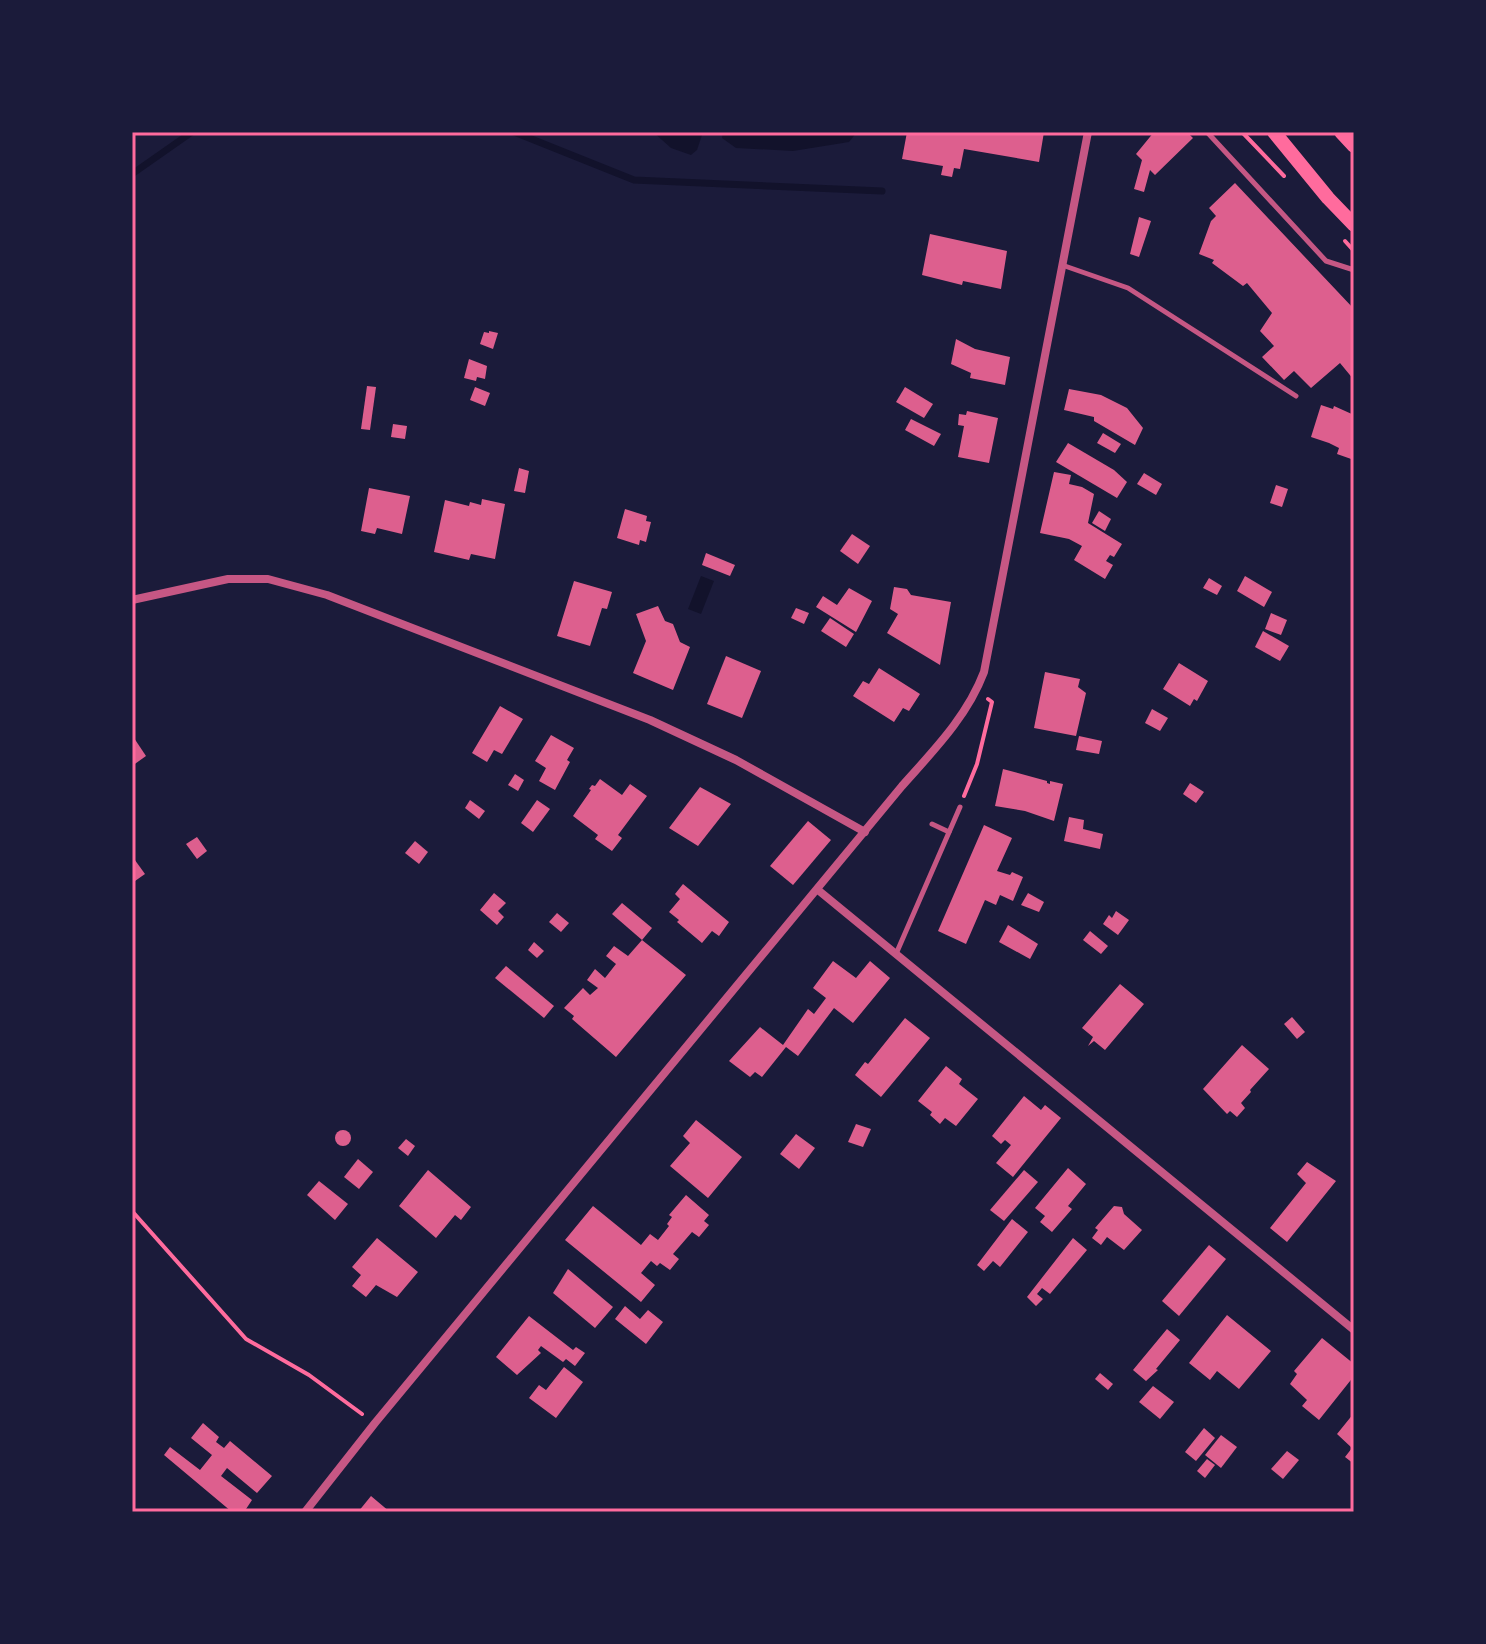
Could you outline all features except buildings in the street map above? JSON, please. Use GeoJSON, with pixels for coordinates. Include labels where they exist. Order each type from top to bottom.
{"type":"FeatureCollection","features":[{"type":"Feature","properties":{"kind":"main road"},"geometry":{"type":"LineString","coordinates":[[1274,132],[1354,225]]}},
{"type":"Feature","properties":{"kind":"main road"},"geometry":{"type":"LineString","coordinates":[[1341,132],[1354,146]]}},
{"type":"Feature","properties":{"kind":"street"},"geometry":{"type":"LineString","coordinates":[[305,1512],[375,1423],[949,733],[977,689],[984,672],[1088,132]]}},
{"type":"Feature","properties":{"kind":"street"},"geometry":{"type":"LineString","coordinates":[[132,600],[228,579],[268,579],[327,595],[650,720],[736,760],[865,832]]}},
{"type":"Feature","properties":{"kind":"street"},"geometry":{"type":"LineString","coordinates":[[818,890],[1354,1330]]}},
{"type":"Feature","properties":{"kind":"lane"},"geometry":{"type":"LineString","coordinates":[[1207,132],[1326,261],[1354,270]]}},
{"type":"Feature","properties":{"kind":"lane"},"geometry":{"type":"LineString","coordinates":[[1061,265],[1128,288],[1296,396]]}},
{"type":"Feature","properties":{"kind":"lane"},"geometry":{"type":"LineString","coordinates":[[895,955],[961,804]]}},
{"type":"Feature","properties":{"kind":"lane"},"geometry":{"type":"LineString","coordinates":[[932,824],[949,832]]}},
{"type":"Feature","properties":{"kind":"path"},"geometry":{"type":"LineString","coordinates":[[961,804],[977,764],[992,702]]}},
{"type":"Feature","properties":{"kind":"path"},"geometry":{"type":"LineString","coordinates":[[132,1211],[246,1339],[309,1375],[362,1414]]}},
{"type":"Feature","properties":{"kind":"shaded area"},"geometry":{"type":"Polygon","coordinates":[[[653,132],[703,132],[697,150],[691,155],[671,148],[653,132]]]}},
{"type":"Feature","properties":{"kind":"shaded area"},"geometry":{"type":"Polygon","coordinates":[[[723,132],[857,132],[849,142],[793,151],[736,148],[722,138],[723,132]]]}},
{"type":"Feature","properties":{"kind":"shaded area"},"geometry":{"type":"Polygon","coordinates":[[[701,576],[714,581],[701,614],[688,609],[701,576]]]}},
{"type":"Feature","properties":{"kind":"waterway"},"geometry":{"type":"LineString","coordinates":[[132,174],[192,132]]}},
{"type":"Feature","properties":{"kind":"waterway"},"geometry":{"type":"LineString","coordinates":[[514,132],[634,180],[882,191]]}}]}
